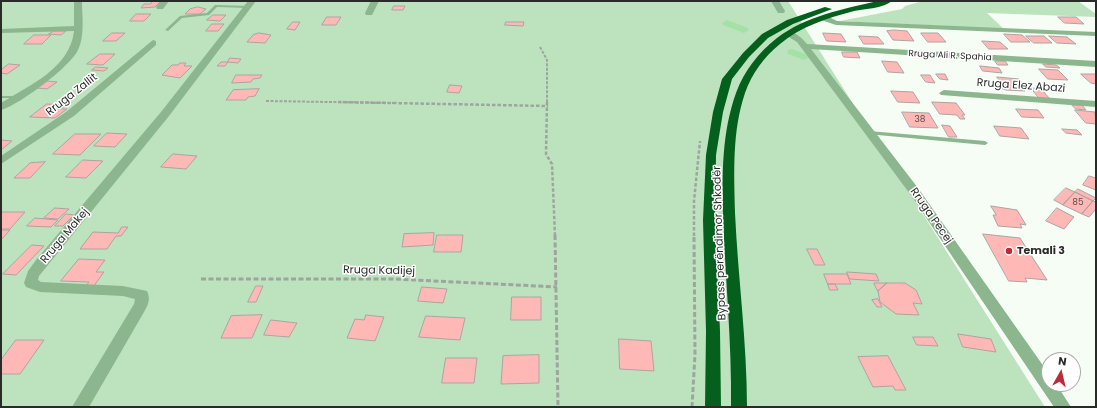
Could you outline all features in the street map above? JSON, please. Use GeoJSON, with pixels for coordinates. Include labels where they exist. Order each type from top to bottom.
{"type":"FeatureCollection","features":[{"type":"Feature","properties":{"kind":"highway","name":"Bypass perëndimor Shkodër"},"geometry":{"type":"LineString","coordinates":[[713,407],[713,331],[708,220],[710,155],[718,112],[727,79],[746,55],[765,36],[802,17],[858,1]]}},
{"type":"Feature","properties":{"kind":"highway","name":"Bypass perëndimor Shkodër"},"geometry":{"type":"LineString","coordinates":[[739,407],[738,343],[729,217],[728,166],[731,139],[738,104],[747,78],[759,60],[782,38],[824,18],[888,1]]}},
{"type":"Feature","properties":{"kind":"street"},"geometry":{"type":"LineString","coordinates":[[1,107],[60,67],[69,58],[74,50],[78,28],[78,1]]}},
{"type":"Feature","properties":{"kind":"street"},"geometry":{"type":"LineString","coordinates":[[369,13],[374,1]]}},
{"type":"Feature","properties":{"kind":"street"},"geometry":{"type":"LineString","coordinates":[[775,1],[781,11]]}},
{"type":"Feature","properties":{"kind":"street","name":"Rruga Makej"},"geometry":{"type":"LineString","coordinates":[[80,407],[139,308],[142,302],[142,295],[128,292],[40,287],[31,283],[31,280],[41,264],[165,114],[250,4]]}},
{"type":"Feature","properties":{"kind":"street"},"geometry":{"type":"LineString","coordinates":[[824,18],[836,23],[1096,34]]}},
{"type":"Feature","properties":{"kind":"street"},"geometry":{"type":"LineString","coordinates":[[1,31],[78,28]]}},
{"type":"Feature","properties":{"kind":"street","name":"Rruga Pecej"},"geometry":{"type":"LineString","coordinates":[[790,34],[800,40],[914,191],[1063,407]]}},
{"type":"Feature","properties":{"kind":"street","name":"Rruga Zallit"},"geometry":{"type":"LineString","coordinates":[[1,161],[70,114],[153,43]]}},
{"type":"Feature","properties":{"kind":"street","name":"Rruga Ali R. Spahia"},"geometry":{"type":"LineString","coordinates":[[804,46],[1096,64]]}},
{"type":"Feature","properties":{"kind":"street","name":"Rruga Elez Abazi"},"geometry":{"type":"LineString","coordinates":[[944,93],[1096,104]]}},
{"type":"Feature","properties":{"kind":"lane"},"geometry":{"type":"LineString","coordinates":[[167,30],[181,16],[208,14],[216,6],[250,4]]}},
{"type":"Feature","properties":{"kind":"lane"},"geometry":{"type":"LineString","coordinates":[[1,97],[17,97]]}},
{"type":"Feature","properties":{"kind":"lane"},"geometry":{"type":"LineString","coordinates":[[868,132],[985,143]]}},
{"type":"Feature","properties":{"kind":"path"},"geometry":{"type":"LineString","coordinates":[[540,47],[547,60],[548,106],[546,154],[552,164],[558,287],[558,407]]}},
{"type":"Feature","properties":{"kind":"path"},"geometry":{"type":"LineString","coordinates":[[266,101],[548,106]]}},
{"type":"Feature","properties":{"kind":"path","name":"Rruga Kadijej"},"geometry":{"type":"LineString","coordinates":[[201,279],[395,279],[558,287]]}},
{"type":"Feature","properties":{"kind":"green space"},"geometry":{"type":"Polygon","coordinates":[[[1,1],[788,1],[1045,407],[1,407],[1,1]]]}},
{"type":"Feature","properties":{"kind":"green space"},"geometry":{"type":"Polygon","coordinates":[[[923,1],[1078,1],[1096,14],[1096,17],[987,13],[1005,30],[840,21],[902,9],[905,6],[923,1]]]}},
{"type":"Feature","properties":{"kind":"building"},"geometry":{"type":"Polygon","coordinates":[[[153,1],[161,1],[155,7],[141,8],[144,4],[150,4],[153,1]]]}},
{"type":"Feature","properties":{"kind":"building"},"geometry":{"type":"Polygon","coordinates":[[[394,6],[405,6],[403,10],[392,10],[394,6]]]}},
{"type":"Feature","properties":{"kind":"building"},"geometry":{"type":"Polygon","coordinates":[[[198,7],[206,9],[200,14],[185,14],[190,9],[198,7]]]}},
{"type":"Feature","properties":{"kind":"building"},"geometry":{"type":"Polygon","coordinates":[[[136,14],[151,14],[144,21],[130,21],[136,14]]]}},
{"type":"Feature","properties":{"kind":"building"},"geometry":{"type":"Polygon","coordinates":[[[213,15],[226,15],[220,21],[207,20],[213,15]]]}},
{"type":"Feature","properties":{"kind":"building"},"geometry":{"type":"Polygon","coordinates":[[[327,17],[341,17],[336,25],[322,25],[327,17]]]}},
{"type":"Feature","properties":{"kind":"building"},"geometry":{"type":"Polygon","coordinates":[[[1058,17],[1076,17],[1084,24],[1065,23],[1058,17]]]}},
{"type":"Feature","properties":{"kind":"building"},"geometry":{"type":"Polygon","coordinates":[[[293,22],[300,22],[295,30],[287,29],[293,22]]]}},
{"type":"Feature","properties":{"kind":"building"},"geometry":{"type":"Polygon","coordinates":[[[506,22],[524,22],[523,26],[505,25],[506,22]]]}},
{"type":"Feature","properties":{"kind":"building"},"geometry":{"type":"Polygon","coordinates":[[[212,24],[224,24],[218,31],[206,31],[212,24]]]}},
{"type":"Feature","properties":{"kind":"building"},"geometry":{"type":"Polygon","coordinates":[[[54,31],[66,31],[61,35],[49,34],[54,31]]]}},
{"type":"Feature","properties":{"kind":"building"},"geometry":{"type":"Polygon","coordinates":[[[887,31],[907,31],[914,41],[893,40],[887,31]]]}},
{"type":"Feature","properties":{"kind":"building"},"geometry":{"type":"Polygon","coordinates":[[[112,33],[125,33],[116,41],[103,41],[112,33]]]}},
{"type":"Feature","properties":{"kind":"building"},"geometry":{"type":"Polygon","coordinates":[[[259,33],[271,35],[265,43],[247,42],[253,35],[259,33]]]}},
{"type":"Feature","properties":{"kind":"building"},"geometry":{"type":"Polygon","coordinates":[[[823,33],[841,34],[846,42],[827,41],[823,33]]]}},
{"type":"Feature","properties":{"kind":"building"},"geometry":{"type":"Polygon","coordinates":[[[921,33],[938,33],[946,42],[928,42],[921,33]]]}},
{"type":"Feature","properties":{"kind":"building"},"geometry":{"type":"Polygon","coordinates":[[[1004,34],[1022,35],[1030,42],[1011,42],[1004,34]]]}},
{"type":"Feature","properties":{"kind":"building"},"geometry":{"type":"Polygon","coordinates":[[[34,35],[51,35],[42,44],[24,44],[34,35]]]}},
{"type":"Feature","properties":{"kind":"building"},"geometry":{"type":"Polygon","coordinates":[[[859,36],[878,37],[884,44],[864,44],[859,36]]]}},
{"type":"Feature","properties":{"kind":"building"},"geometry":{"type":"Polygon","coordinates":[[[1026,36],[1044,36],[1052,43],[1034,43],[1026,36]]]}},
{"type":"Feature","properties":{"kind":"building"},"geometry":{"type":"Polygon","coordinates":[[[1049,36],[1067,37],[1076,44],[1057,43],[1049,36]]]}},
{"type":"Feature","properties":{"kind":"building"},"geometry":{"type":"Polygon","coordinates":[[[982,41],[1000,42],[1008,49],[989,49],[982,41]]]}},
{"type":"Feature","properties":{"kind":"building"},"geometry":{"type":"Polygon","coordinates":[[[842,52],[857,52],[860,58],[844,57],[842,52]]]}},
{"type":"Feature","properties":{"kind":"building"},"geometry":{"type":"Polygon","coordinates":[[[100,54],[115,54],[103,65],[87,64],[100,54]]]}},
{"type":"Feature","properties":{"kind":"building"},"geometry":{"type":"Polygon","coordinates":[[[230,58],[241,59],[238,63],[228,62],[225,66],[217,66],[221,62],[227,62],[230,58]]]}},
{"type":"Feature","properties":{"kind":"building"},"geometry":{"type":"Polygon","coordinates":[[[882,61],[897,62],[904,73],[888,72],[882,61]]]}},
{"type":"Feature","properties":{"kind":"building"},"geometry":{"type":"Polygon","coordinates":[[[995,61],[1005,61],[1008,65],[998,65],[995,61]]]}},
{"type":"Feature","properties":{"kind":"building"},"geometry":{"type":"Polygon","coordinates":[[[180,63],[186,63],[184,66],[192,66],[180,78],[162,75],[172,65],[178,65],[180,63]]]}},
{"type":"Feature","properties":{"kind":"building"},"geometry":{"type":"Polygon","coordinates":[[[9,64],[20,65],[7,74],[1,73],[1,70],[9,64]]]}},
{"type":"Feature","properties":{"kind":"building"},"geometry":{"type":"Polygon","coordinates":[[[1043,64],[1056,65],[1060,68],[1046,67],[1043,64]]]}},
{"type":"Feature","properties":{"kind":"building"},"geometry":{"type":"Polygon","coordinates":[[[980,66],[999,68],[1002,73],[983,71],[980,66]]]}},
{"type":"Feature","properties":{"kind":"building"},"geometry":{"type":"Polygon","coordinates":[[[96,67],[108,68],[104,71],[92,70],[96,67]]]}},
{"type":"Feature","properties":{"kind":"building"},"geometry":{"type":"Polygon","coordinates":[[[1039,69],[1058,70],[1068,80],[1048,79],[1039,69]]]}},
{"type":"Feature","properties":{"kind":"building"},"geometry":{"type":"Polygon","coordinates":[[[936,74],[945,74],[948,80],[940,79],[936,74]]]}},
{"type":"Feature","properties":{"kind":"building"},"geometry":{"type":"Polygon","coordinates":[[[1081,74],[1096,74],[1096,84],[1091,83],[1081,74]]]}},
{"type":"Feature","properties":{"kind":"building"},"geometry":{"type":"Polygon","coordinates":[[[236,75],[262,75],[260,78],[253,79],[251,82],[232,83],[236,75]]]}},
{"type":"Feature","properties":{"kind":"building"},"geometry":{"type":"Polygon","coordinates":[[[921,75],[930,75],[935,83],[926,82],[921,75]]]}},
{"type":"Feature","properties":{"kind":"building"},"geometry":{"type":"Polygon","coordinates":[[[997,77],[1019,79],[1022,83],[1018,83],[1025,91],[1006,90],[1001,88],[998,84],[1002,84],[997,77]]]}},
{"type":"Feature","properties":{"kind":"building"},"geometry":{"type":"Polygon","coordinates":[[[47,81],[57,82],[47,89],[37,88],[47,81]]]}},
{"type":"Feature","properties":{"kind":"building"},"geometry":{"type":"Polygon","coordinates":[[[450,85],[462,86],[459,93],[447,92],[450,85]]]}},
{"type":"Feature","properties":{"kind":"building"},"geometry":{"type":"Polygon","coordinates":[[[1031,88],[1041,89],[1050,99],[1040,99],[1031,88]]]}},
{"type":"Feature","properties":{"kind":"building"},"geometry":{"type":"Polygon","coordinates":[[[259,89],[255,96],[248,97],[246,100],[226,100],[233,90],[259,89]]]}},
{"type":"Feature","properties":{"kind":"building"},"geometry":{"type":"Polygon","coordinates":[[[891,91],[913,92],[920,103],[898,102],[891,91]]]}},
{"type":"Feature","properties":{"kind":"building"},"geometry":{"type":"Polygon","coordinates":[[[932,102],[956,103],[965,115],[962,115],[965,119],[960,119],[957,115],[940,114],[932,102]]]}},
{"type":"Feature","properties":{"kind":"building"},"geometry":{"type":"Polygon","coordinates":[[[47,104],[66,105],[61,109],[67,109],[55,118],[30,117],[47,104]]]}},
{"type":"Feature","properties":{"kind":"building"},"geometry":{"type":"Polygon","coordinates":[[[1072,105],[1082,105],[1086,110],[1076,109],[1072,105]]]}},
{"type":"Feature","properties":{"kind":"building"},"geometry":{"type":"Polygon","coordinates":[[[1016,109],[1038,110],[1044,118],[1022,117],[1016,109]]]}},
{"type":"Feature","properties":{"kind":"building"},"geometry":{"type":"Polygon","coordinates":[[[1075,110],[1095,112],[1096,124],[1086,123],[1075,110]]]}},
{"type":"Feature","properties":{"kind":"building"},"geometry":{"type":"Polygon","coordinates":[[[902,112],[929,113],[938,128],[910,127],[902,112]]]}},
{"type":"Feature","properties":{"kind":"building"},"geometry":{"type":"Polygon","coordinates":[[[942,125],[950,126],[957,137],[949,137],[942,125]]]}},
{"type":"Feature","properties":{"kind":"building"},"geometry":{"type":"Polygon","coordinates":[[[994,126],[1021,128],[1029,139],[1000,136],[994,126]]]}},
{"type":"Feature","properties":{"kind":"building"},"geometry":{"type":"Polygon","coordinates":[[[1062,129],[1077,130],[1082,135],[1066,133],[1062,129]]]}},
{"type":"Feature","properties":{"kind":"building"},"geometry":{"type":"Polygon","coordinates":[[[107,133],[127,134],[115,147],[94,146],[107,133]]]}},
{"type":"Feature","properties":{"kind":"building"},"geometry":{"type":"Polygon","coordinates":[[[75,134],[101,134],[80,155],[53,154],[75,134]]]}},
{"type":"Feature","properties":{"kind":"building"},"geometry":{"type":"Polygon","coordinates":[[[1,140],[12,141],[1,150],[1,140]]]}},
{"type":"Feature","properties":{"kind":"building"},"geometry":{"type":"Polygon","coordinates":[[[173,154],[197,156],[186,169],[161,167],[173,154]]]}},
{"type":"Feature","properties":{"kind":"building"},"geometry":{"type":"Polygon","coordinates":[[[83,160],[103,161],[86,178],[66,177],[83,160]]]}},
{"type":"Feature","properties":{"kind":"building"},"geometry":{"type":"Polygon","coordinates":[[[45,162],[30,178],[14,178],[30,163],[45,162]]]}},
{"type":"Feature","properties":{"kind":"building"},"geometry":{"type":"Polygon","coordinates":[[[1089,176],[1096,178],[1096,190],[1083,185],[1089,176]]]}},
{"type":"Feature","properties":{"kind":"building"},"geometry":{"type":"Polygon","coordinates":[[[1066,188],[1075,192],[1063,205],[1054,200],[1066,188]]]}},
{"type":"Feature","properties":{"kind":"building"},"geometry":{"type":"Polygon","coordinates":[[[1078,189],[1096,198],[1093,201],[1075,192],[1078,189]]]}},
{"type":"Feature","properties":{"kind":"building"},"geometry":{"type":"Polygon","coordinates":[[[1075,192],[1093,201],[1082,214],[1063,205],[1075,192]]]}},
{"type":"Feature","properties":{"kind":"building"},"geometry":{"type":"Polygon","coordinates":[[[1093,201],[1096,202],[1096,209],[1089,217],[1082,214],[1093,201]]]}},
{"type":"Feature","properties":{"kind":"building"},"geometry":{"type":"Polygon","coordinates":[[[991,206],[1017,210],[1026,225],[1020,224],[1022,228],[998,226],[993,215],[996,215],[991,206]]]}},
{"type":"Feature","properties":{"kind":"building"},"geometry":{"type":"Polygon","coordinates":[[[55,208],[69,209],[58,219],[44,218],[55,208]]]}},
{"type":"Feature","properties":{"kind":"building"},"geometry":{"type":"Polygon","coordinates":[[[1057,208],[1074,217],[1064,229],[1046,221],[1057,208]]]}},
{"type":"Feature","properties":{"kind":"building"},"geometry":{"type":"Polygon","coordinates":[[[1,212],[25,212],[10,229],[1,229],[1,212]]]}},
{"type":"Feature","properties":{"kind":"building"},"geometry":{"type":"Polygon","coordinates":[[[66,214],[74,215],[63,226],[55,226],[66,214]]]}},
{"type":"Feature","properties":{"kind":"building"},"geometry":{"type":"Polygon","coordinates":[[[35,218],[58,220],[51,227],[27,226],[35,218]]]}},
{"type":"Feature","properties":{"kind":"building"},"geometry":{"type":"Polygon","coordinates":[[[122,227],[128,227],[121,236],[116,236],[107,249],[80,249],[93,232],[118,233],[122,227]]]}},
{"type":"Feature","properties":{"kind":"building"},"geometry":{"type":"Polygon","coordinates":[[[10,230],[1,240],[1,231],[10,230]]]}},
{"type":"Feature","properties":{"kind":"building"},"geometry":{"type":"Polygon","coordinates":[[[434,233],[433,245],[402,247],[404,234],[434,233]]]}},
{"type":"Feature","properties":{"kind":"building"},"geometry":{"type":"Polygon","coordinates":[[[983,234],[1020,238],[1047,280],[1025,278],[1027,282],[1009,281],[983,234]]]}},
{"type":"Feature","properties":{"kind":"building"},"geometry":{"type":"Polygon","coordinates":[[[437,235],[463,235],[461,252],[434,252],[437,235]]]}},
{"type":"Feature","properties":{"kind":"building"},"geometry":{"type":"Polygon","coordinates":[[[32,245],[44,246],[16,275],[3,274],[32,245]]]}},
{"type":"Feature","properties":{"kind":"building"},"geometry":{"type":"Polygon","coordinates":[[[807,249],[817,249],[825,265],[815,265],[807,249]]]}},
{"type":"Feature","properties":{"kind":"building"},"geometry":{"type":"Polygon","coordinates":[[[79,259],[105,260],[96,272],[104,272],[93,287],[85,287],[89,282],[61,281],[79,259]]]}},
{"type":"Feature","properties":{"kind":"building"},"geometry":{"type":"Polygon","coordinates":[[[847,272],[876,274],[879,281],[850,279],[847,272]]]}},
{"type":"Feature","properties":{"kind":"building"},"geometry":{"type":"Polygon","coordinates":[[[824,274],[847,274],[851,284],[828,284],[824,274]]]}},
{"type":"Feature","properties":{"kind":"building"},"geometry":{"type":"Polygon","coordinates":[[[874,283],[887,283],[878,291],[874,283]]]}},
{"type":"Feature","properties":{"kind":"building"},"geometry":{"type":"Polygon","coordinates":[[[887,283],[905,283],[916,290],[922,304],[913,303],[919,315],[896,314],[880,302],[878,291],[887,283]]]}},
{"type":"Feature","properties":{"kind":"building"},"geometry":{"type":"Polygon","coordinates":[[[828,284],[835,284],[838,290],[830,290],[828,284]]]}},
{"type":"Feature","properties":{"kind":"building"},"geometry":{"type":"Polygon","coordinates":[[[256,286],[263,286],[256,302],[248,302],[256,286]]]}},
{"type":"Feature","properties":{"kind":"building"},"geometry":{"type":"Polygon","coordinates":[[[422,287],[447,289],[443,303],[418,301],[422,287]]]}},
{"type":"Feature","properties":{"kind":"building"},"geometry":{"type":"Polygon","coordinates":[[[512,297],[541,297],[541,320],[511,320],[512,297]]]}},
{"type":"Feature","properties":{"kind":"building"},"geometry":{"type":"Polygon","coordinates":[[[878,299],[882,307],[877,307],[872,300],[878,299]]]}},
{"type":"Feature","properties":{"kind":"building"},"geometry":{"type":"Polygon","coordinates":[[[262,315],[252,338],[221,338],[231,316],[262,315]]]}},
{"type":"Feature","properties":{"kind":"building"},"geometry":{"type":"Polygon","coordinates":[[[366,315],[384,317],[375,341],[347,338],[355,319],[364,320],[366,315]]]}},
{"type":"Feature","properties":{"kind":"building"},"geometry":{"type":"Polygon","coordinates":[[[426,316],[465,318],[460,340],[419,337],[426,316]]]}},
{"type":"Feature","properties":{"kind":"building"},"geometry":{"type":"Polygon","coordinates":[[[271,320],[297,323],[289,337],[264,335],[271,320]]]}},
{"type":"Feature","properties":{"kind":"building"},"geometry":{"type":"Polygon","coordinates":[[[958,334],[991,339],[996,352],[963,347],[958,334]]]}},
{"type":"Feature","properties":{"kind":"building"},"geometry":{"type":"Polygon","coordinates":[[[913,337],[933,337],[938,346],[917,345],[913,337]]]}},
{"type":"Feature","properties":{"kind":"building"},"geometry":{"type":"Polygon","coordinates":[[[619,339],[651,341],[654,371],[620,369],[619,339]]]}},
{"type":"Feature","properties":{"kind":"building"},"geometry":{"type":"Polygon","coordinates":[[[16,340],[44,340],[20,374],[1,374],[1,360],[16,340]]]}},
{"type":"Feature","properties":{"kind":"building"},"geometry":{"type":"Polygon","coordinates":[[[539,355],[539,383],[501,384],[503,356],[539,355]]]}},
{"type":"Feature","properties":{"kind":"building"},"geometry":{"type":"Polygon","coordinates":[[[888,356],[906,390],[895,390],[893,386],[873,387],[858,357],[888,356]]]}},
{"type":"Feature","properties":{"kind":"building"},"geometry":{"type":"Polygon","coordinates":[[[446,358],[477,358],[474,383],[442,383],[446,358]]]}},
{"type":"Feature","properties":{"kind":"waterway"},"geometry":{"type":"LineString","coordinates":[[727,23],[744,30]]}},
{"type":"Feature","properties":{"kind":"waterway"},"geometry":{"type":"LineString","coordinates":[[792,52],[804,57]]}},
{"type":"Feature","properties":{"kind":"place","name":"Temali 3"},"geometry":{"type":"Point","coordinates":[1009,251]}}]}
